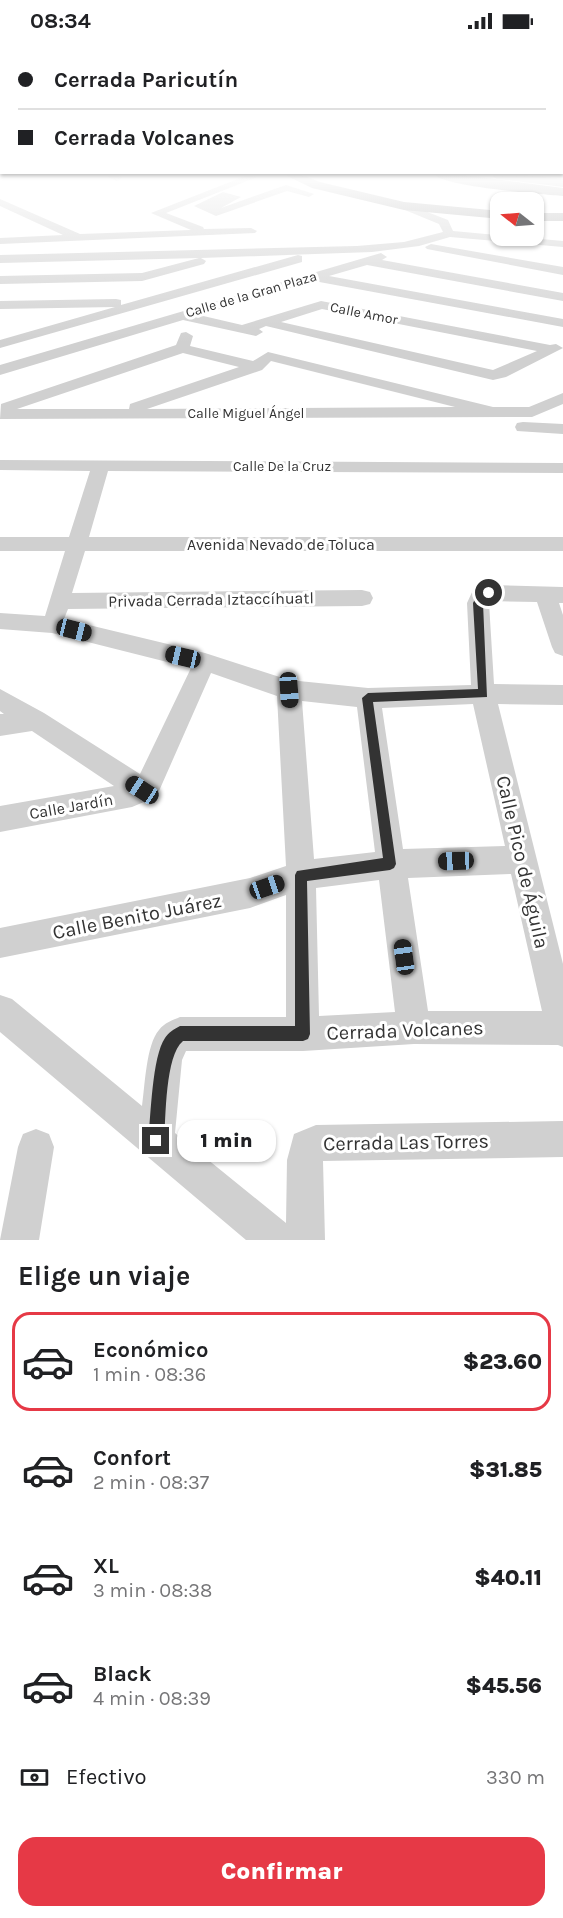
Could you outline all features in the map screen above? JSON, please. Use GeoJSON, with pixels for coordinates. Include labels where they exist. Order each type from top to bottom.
{"type":"FeatureCollection","features":[{"type":"Feature","properties":{"kind":"street"},"geometry":{"type":"LineString","coordinates":[[64,231],[80,238]]}},
{"type":"Feature","properties":{"kind":"street"},"geometry":{"type":"LineString","coordinates":[[186,235],[196,231]]}},
{"type":"Feature","properties":{"kind":"street"},"geometry":{"type":"LineString","coordinates":[[0,241],[251,231]]}},
{"type":"Feature","properties":{"kind":"street"},"geometry":{"type":"LineString","coordinates":[[0,259],[379,248],[432,240],[468,231]]}},
{"type":"Feature","properties":{"kind":"street","name":"Calle de la Gran Plaza"},"geometry":{"type":"LineString","coordinates":[[0,370],[178,315],[406,249],[431,247],[472,231]]}},
{"type":"Feature","properties":{"kind":"street"},"geometry":{"type":"LineString","coordinates":[[480,231],[563,244]]}},
{"type":"Feature","properties":{"kind":"street"},"geometry":{"type":"LineString","coordinates":[[431,247],[560,267]]}},
{"type":"Feature","properties":{"kind":"street","name":"Calle de la Gran Plaza"},"geometry":{"type":"LineString","coordinates":[[0,344],[326,251]]}},
{"type":"Feature","properties":{"kind":"street"},"geometry":{"type":"LineString","coordinates":[[0,280],[142,277],[230,252]]}},
{"type":"Feature","properties":{"kind":"street"},"geometry":{"type":"LineString","coordinates":[[366,261],[563,297]]}},
{"type":"Feature","properties":{"kind":"street"},"geometry":{"type":"LineString","coordinates":[[311,277],[563,323]]}},
{"type":"Feature","properties":{"kind":"street"},"geometry":{"type":"LineString","coordinates":[[173,295],[215,293],[223,296]]}},
{"type":"Feature","properties":{"kind":"street"},"geometry":{"type":"LineString","coordinates":[[0,305],[147,302]]}},
{"type":"Feature","properties":{"kind":"street","name":"Calle Amor"},"geometry":{"type":"LineString","coordinates":[[178,315],[243,329],[321,305],[558,348]]}},
{"type":"Feature","properties":{"kind":"street"},"geometry":{"type":"LineString","coordinates":[[265,322],[493,375],[501,374],[558,348]]}},
{"type":"Feature","properties":{"kind":"street"},"geometry":{"type":"LineString","coordinates":[[75,323],[73,332],[81,335],[136,328]]}},
{"type":"Feature","properties":{"kind":"street"},"geometry":{"type":"LineString","coordinates":[[243,329],[280,338],[290,329]]}},
{"type":"Feature","properties":{"kind":"street"},"geometry":{"type":"LineString","coordinates":[[0,335],[35,334]]}},
{"type":"Feature","properties":{"kind":"street"},"geometry":{"type":"LineString","coordinates":[[0,411],[184,342],[256,366]]}},
{"type":"Feature","properties":{"kind":"street"},"geometry":{"type":"LineString","coordinates":[[113,407],[256,366],[268,356],[493,412],[563,412]]}},
{"type":"Feature","properties":{"kind":"street"},"geometry":{"type":"LineString","coordinates":[[113,407],[239,362]]}},
{"type":"Feature","properties":{"kind":"street"},"geometry":{"type":"LineString","coordinates":[[532,412],[563,398]]}},
{"type":"Feature","properties":{"kind":"street","name":"Calle Miguel Ángel"},"geometry":{"type":"LineString","coordinates":[[0,411],[113,407],[493,412]]}},
{"type":"Feature","properties":{"kind":"street"},"geometry":{"type":"LineString","coordinates":[[523,427],[563,429]]}},
{"type":"Feature","properties":{"kind":"street","name":"Calle De la Cruz"},"geometry":{"type":"LineString","coordinates":[[0,465],[563,468]]}},
{"type":"Feature","properties":{"kind":"street"},"geometry":{"type":"LineString","coordinates":[[52,625],[100,465]]}},
{"type":"Feature","properties":{"kind":"street","name":"Avenida Nevado de Toluca"},"geometry":{"type":"LineString","coordinates":[[0,544],[563,544]]}},
{"type":"Feature","properties":{"kind":"street","name":"Calle Pico de Águila"},"geometry":{"type":"LineString","coordinates":[[554,594],[489,593],[481,596],[478,603],[483,694],[563,1029]]}},
{"type":"Feature","properties":{"kind":"street"},"geometry":{"type":"LineString","coordinates":[[554,594],[563,647]]}},
{"type":"Feature","properties":{"kind":"street","name":"Privada Cerrada Iztaccíhuatl"},"geometry":{"type":"LineString","coordinates":[[59,601],[362,598]]}},
{"type":"Feature","properties":{"kind":"street"},"geometry":{"type":"LineString","coordinates":[[0,621],[52,625],[205,662],[289,690],[368,698],[483,694],[563,695]]}},
{"type":"Feature","properties":{"kind":"street"},"geometry":{"type":"LineString","coordinates":[[0,699],[142,790],[150,782],[205,662]]}},
{"type":"Feature","properties":{"kind":"street"},"geometry":{"type":"LineString","coordinates":[[289,690],[301,875],[303,1034]]}},
{"type":"Feature","properties":{"kind":"street"},"geometry":{"type":"LineString","coordinates":[[368,698],[414,1027]]}},
{"type":"Feature","properties":{"kind":"street"},"geometry":{"type":"LineString","coordinates":[[0,725],[35,720]]}},
{"type":"Feature","properties":{"kind":"street","name":"Calle Jardín"},"geometry":{"type":"LineString","coordinates":[[0,819],[132,795],[142,790]]}},
{"type":"Feature","properties":{"kind":"street","name":"Calle Benito Juárez"},"geometry":{"type":"LineString","coordinates":[[0,943],[250,893],[301,875],[390,864],[523,859]]}},
{"type":"Feature","properties":{"kind":"street"},"geometry":{"type":"LineString","coordinates":[[0,1011],[276,1240]]}},
{"type":"Feature","properties":{"kind":"street","name":"Cerrada Volcanes"},"geometry":{"type":"LineString","coordinates":[[156,1141],[165,1060],[170,1042],[180,1034],[303,1034],[414,1027],[563,1029]]}},
{"type":"Feature","properties":{"kind":"street","name":"Cerrada Las Torres"},"geometry":{"type":"LineString","coordinates":[[305,1240],[305,1161],[307,1147],[316,1143],[563,1139]]}},
{"type":"Feature","properties":{"kind":"street"},"geometry":{"type":"LineString","coordinates":[[19,1240],[36,1147]]}},
{"type":"Feature","properties":{"kind":"route"},"geometry":{"type":"LineString","coordinates":[[156,1141],[165,1060],[170,1042],[180,1034],[303,1034],[301,875],[390,864],[368,698],[483,694],[478,603],[481,596],[489,593]]}}]}
